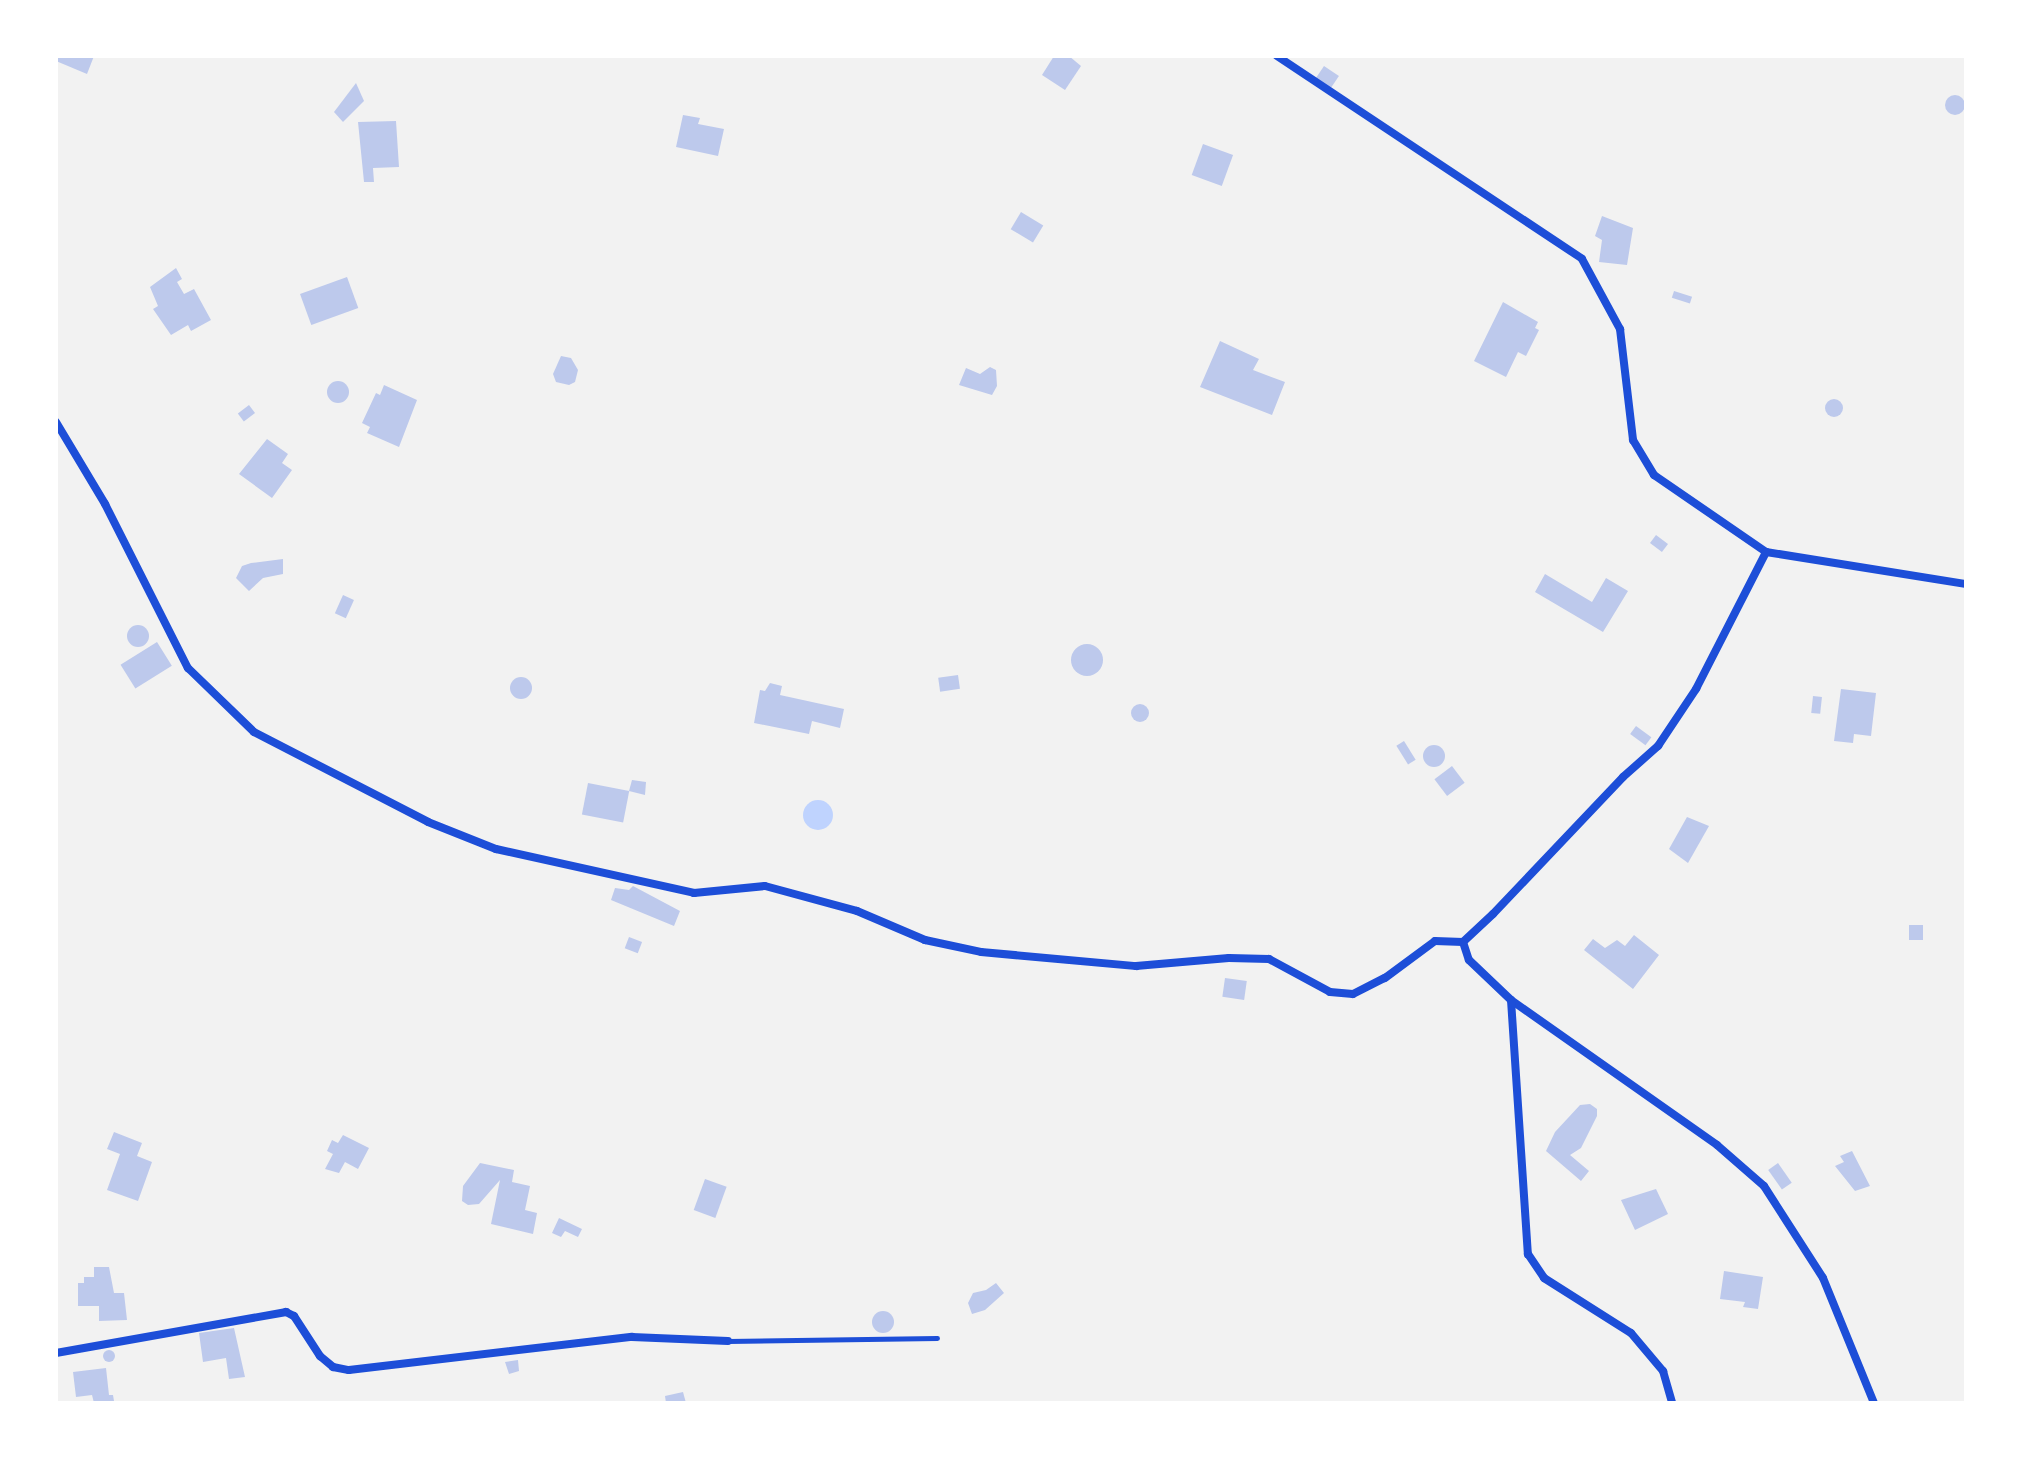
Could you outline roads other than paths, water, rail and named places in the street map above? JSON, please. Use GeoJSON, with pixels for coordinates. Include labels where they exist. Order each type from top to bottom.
{"type":"FeatureCollection","features":[{"type":"Feature","properties":{"kind":"street"},"geometry":{"type":"LineString","coordinates":[[1277,56],[1582,259],[1620,329],[1633,440],[1654,475],[1766,552],[1966,584]]}},
{"type":"Feature","properties":{"kind":"street"},"geometry":{"type":"LineString","coordinates":[[56,422],[105,504],[188,668],[254,732],[428,822],[496,849],[694,893],[765,886],[857,911],[925,940],[981,952],[1136,966],[1229,958],[1269,959],[1330,992],[1353,994],[1385,978],[1435,941],[1463,942],[1623,777],[1658,746],[1696,689],[1766,552]]}},
{"type":"Feature","properties":{"kind":"street"},"geometry":{"type":"LineString","coordinates":[[1463,942],[1469,960],[1511,1000],[1717,1145],[1764,1186],[1823,1278],[1874,1403]]}},
{"type":"Feature","properties":{"kind":"street"},"geometry":{"type":"LineString","coordinates":[[1511,1000],[1528,1254],[1544,1278],[1631,1333],[1663,1371],[1672,1403]]}},
{"type":"Feature","properties":{"kind":"street"},"geometry":{"type":"LineString","coordinates":[[56,1353],[278,1312],[294,1316],[320,1356],[333,1367],[349,1370],[632,1337],[728,1341]]}},
{"type":"Feature","properties":{"kind":"lane"},"geometry":{"type":"LineString","coordinates":[[728,1341],[937,1338]]}},
{"type":"Feature","properties":{"kind":"water"},"geometry":{"type":"Polygon","coordinates":[[[818,800],[824,801],[832,809],[832,821],[824,829],[818,830],[812,829],[804,821],[803,815],[804,809],[812,801],[818,800]]]}}]}
